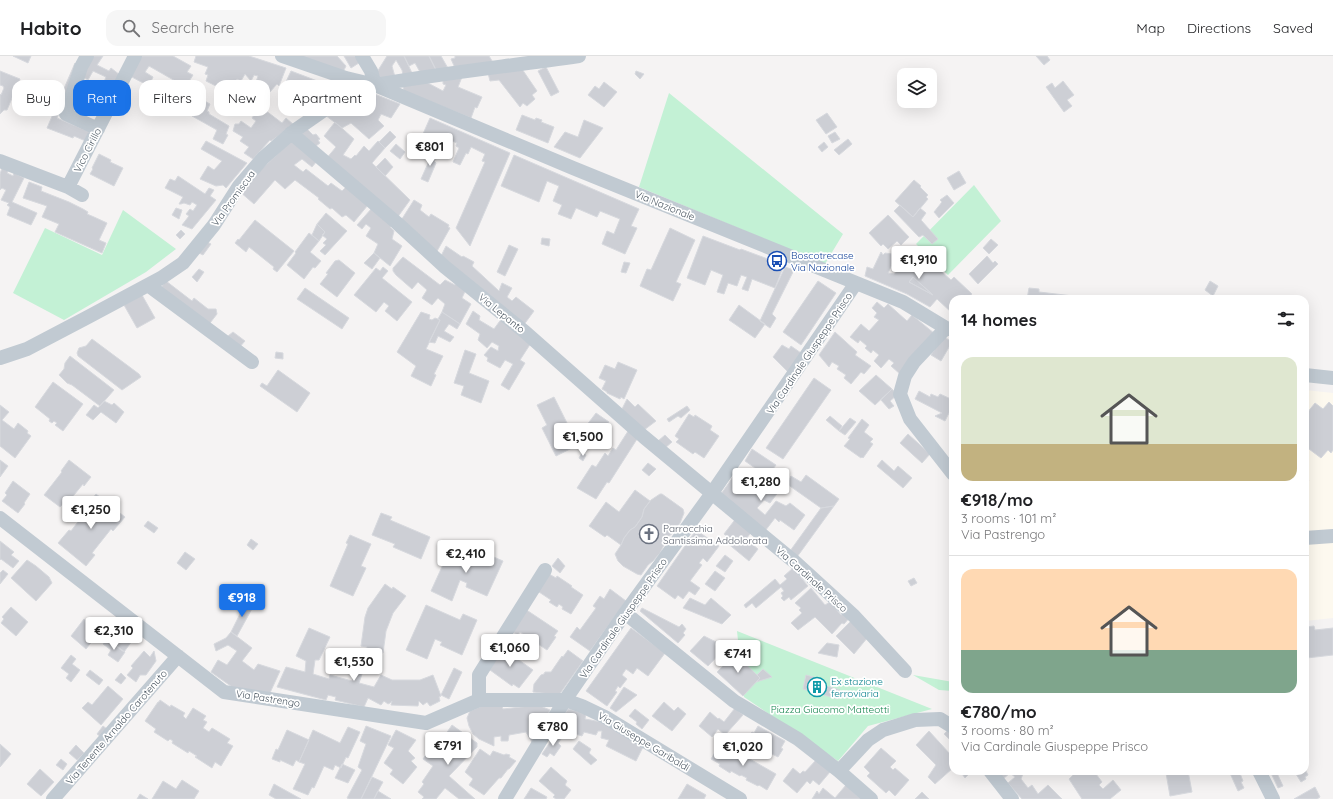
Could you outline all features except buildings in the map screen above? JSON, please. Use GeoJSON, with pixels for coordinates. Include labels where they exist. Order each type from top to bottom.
{"type":"FeatureCollection","features":[{"type":"Feature","properties":{"kind":"street"},"geometry":{"type":"LineString","coordinates":[[87,56],[81,67],[66,114],[98,129]]}},
{"type":"Feature","properties":{"kind":"street","name":"Vico Cirillo"},"geometry":{"type":"LineString","coordinates":[[70,183],[135,56]]}},
{"type":"Feature","properties":{"kind":"street"},"geometry":{"type":"LineString","coordinates":[[282,56],[355,80]]}},
{"type":"Feature","properties":{"kind":"street"},"geometry":{"type":"LineString","coordinates":[[362,56],[371,71],[374,80]]}},
{"type":"Feature","properties":{"kind":"street","name":"Via Promiscua"},"geometry":{"type":"LineString","coordinates":[[376,85],[458,72],[497,61],[579,56]]}},
{"type":"Feature","properties":{"kind":"street","name":"Via Nazionale"},"geometry":{"type":"LineString","coordinates":[[376,85],[573,168],[903,302],[949,329]]}},
{"type":"Feature","properties":{"kind":"street","name":"Via Promiscua"},"geometry":{"type":"LineString","coordinates":[[0,358],[27,349],[161,278],[183,263],[214,225],[239,186],[263,158],[291,133],[315,116]]}},
{"type":"Feature","properties":{"kind":"street","name":"Via Lepanto"},"geometry":{"type":"LineString","coordinates":[[291,133],[397,223],[445,267],[525,332],[644,437],[712,494]]}},
{"type":"Feature","properties":{"kind":"street","name":"Vico Cirillo"},"geometry":{"type":"LineString","coordinates":[[0,152],[70,183],[82,195]]}},
{"type":"Feature","properties":{"kind":"street","name":"Vico Cirillo"},"geometry":{"type":"LineString","coordinates":[[0,161],[70,183]]}},
{"type":"Feature","properties":{"kind":"street","name":"Via Cardinale Giuspeppe Prisco"},"geometry":{"type":"LineString","coordinates":[[505,799],[565,700],[625,613],[712,494],[856,283]]}},
{"type":"Feature","properties":{"kind":"street"},"geometry":{"type":"LineString","coordinates":[[148,285],[252,362]]}},
{"type":"Feature","properties":{"kind":"street"},"geometry":{"type":"LineString","coordinates":[[949,329],[914,362],[905,376],[900,394],[910,419],[949,469]]}},
{"type":"Feature","properties":{"kind":"street"},"geometry":{"type":"LineString","coordinates":[[1309,375],[1333,378]]}},
{"type":"Feature","properties":{"kind":"street","name":"Via Cardinale Prisco"},"geometry":{"type":"LineString","coordinates":[[712,494],[796,563],[854,616],[906,671]]}},
{"type":"Feature","properties":{"kind":"street","name":"Via Pastrengo"},"geometry":{"type":"LineString","coordinates":[[0,518],[224,692],[426,722],[479,700],[565,700]]}},
{"type":"Feature","properties":{"kind":"street"},"geometry":{"type":"LineString","coordinates":[[1309,538],[1333,536]]}},
{"type":"Feature","properties":{"kind":"street"},"geometry":{"type":"LineString","coordinates":[[479,700],[479,675],[545,570]]}},
{"type":"Feature","properties":{"kind":"street"},"geometry":{"type":"LineString","coordinates":[[625,613],[734,701],[798,739],[839,771],[871,799]]}},
{"type":"Feature","properties":{"kind":"street","name":"Via Tenente Arnaldo Carotenuto"},"geometry":{"type":"LineString","coordinates":[[53,799],[178,656]]}},
{"type":"Feature","properties":{"kind":"street","name":"Via Giuseppe Garibaldi"},"geometry":{"type":"LineString","coordinates":[[565,700],[605,717],[740,799]]}},
{"type":"Feature","properties":{"kind":"street"},"geometry":{"type":"LineString","coordinates":[[839,771],[868,740],[883,730],[916,720],[940,719],[949,724]]}},
{"type":"Feature","properties":{"kind":"street"},"geometry":{"type":"LineString","coordinates":[[993,775],[1012,799]]}},
{"type":"Feature","properties":{"kind":"street"},"geometry":{"type":"LineString","coordinates":[[1261,775],[1273,799]]}},
{"type":"Feature","properties":{"kind":"shaded area"},"geometry":{"type":"Polygon","coordinates":[[[1309,390],[1333,393],[1333,618],[1309,621],[1309,390]]]}},
{"type":"Feature","properties":{"kind":"green space"},"geometry":{"type":"Polygon","coordinates":[[[669,93],[843,234],[825,264],[639,187],[669,93]]]}},
{"type":"Feature","properties":{"kind":"green space"},"geometry":{"type":"Polygon","coordinates":[[[974,185],[1001,221],[948,275],[916,244],[974,185]]]}},
{"type":"Feature","properties":{"kind":"green space"},"geometry":{"type":"Polygon","coordinates":[[[123,210],[176,249],[146,272],[64,320],[13,293],[45,228],[102,255],[123,210]]]}},
{"type":"Feature","properties":{"kind":"green space","name":"Piazza Giacomo Matteotti"},"geometry":{"type":"Polygon","coordinates":[[[737,631],[932,709],[868,726],[838,761],[744,697],[737,631]]]}},
{"type":"Feature","properties":{"kind":"green space"},"geometry":{"type":"Polygon","coordinates":[[[913,675],[949,681],[949,691],[939,690],[913,675]]]}},
{"type":"Feature","properties":{"kind":"place","name":"Boscotrecase Via Nazionale"},"geometry":{"type":"Point","coordinates":[777,261]}},
{"type":"Feature","properties":{"kind":"place","name":"Parrocchia Santissima Addolorata"},"geometry":{"type":"Point","coordinates":[649,534]}},
{"type":"Feature","properties":{"kind":"place","name":"Ex stazione ferroviaria"},"geometry":{"type":"Point","coordinates":[817,687]}}]}
